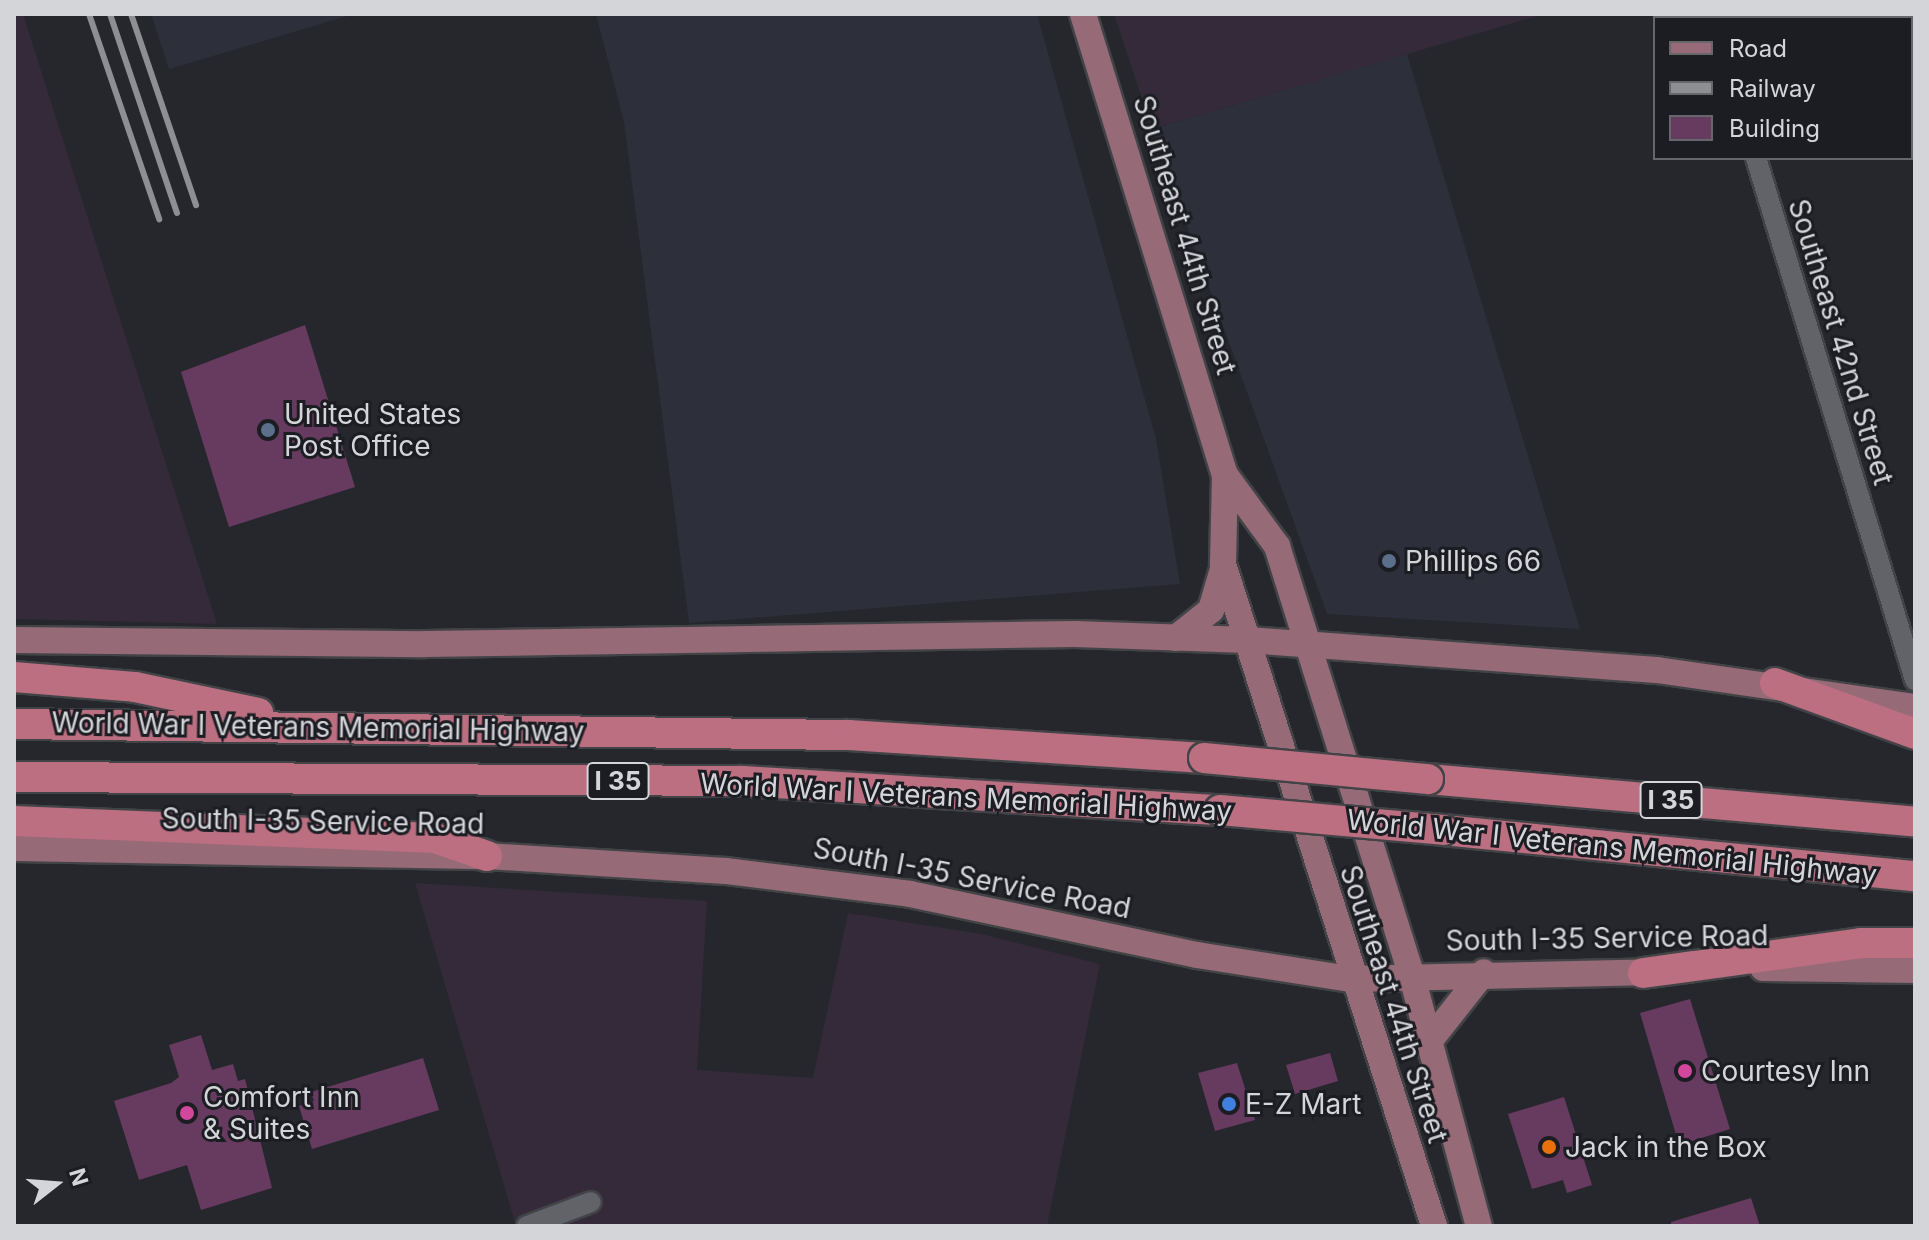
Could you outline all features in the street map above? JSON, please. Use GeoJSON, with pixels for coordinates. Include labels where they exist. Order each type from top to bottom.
{"type":"FeatureCollection","features":[{"type":"Feature","properties":{"kind":"highway"},"geometry":{"type":"LineString","coordinates":[[14,677],[135,687],[322,726]]}},
{"type":"Feature","properties":{"kind":"highway"},"geometry":{"type":"LineString","coordinates":[[1775,683],[1915,734]]}},
{"type":"Feature","properties":{"kind":"highway","name":"World War I Veterans Memorial Highway"},"geometry":{"type":"LineString","coordinates":[[14,724],[848,735],[1204,758],[1915,822]]}},
{"type":"Feature","properties":{"kind":"highway","name":"World War I Veterans Memorial Highway"},"geometry":{"type":"LineString","coordinates":[[14,777],[742,781],[1220,810],[1915,876]]}},
{"type":"Feature","properties":{"kind":"highway"},"geometry":{"type":"LineString","coordinates":[[14,821],[435,838],[487,856]]}},
{"type":"Feature","properties":{"kind":"highway"},"geometry":{"type":"LineString","coordinates":[[1643,973],[1861,943],[1915,943]]}},
{"type":"Feature","properties":{"kind":"main road","name":"Southeast 44th Street"},"geometry":{"type":"LineString","coordinates":[[1083,14],[1225,475],[1223,564],[1350,979],[1434,1226]]}},
{"type":"Feature","properties":{"kind":"main road","name":"Southeast 44th Street"},"geometry":{"type":"LineString","coordinates":[[1225,475],[1277,546],[1431,1039],[1479,1226]]}},
{"type":"Feature","properties":{"kind":"main road"},"geometry":{"type":"LineString","coordinates":[[1176,638],[1211,610],[1223,564]]}},
{"type":"Feature","properties":{"kind":"main road"},"geometry":{"type":"LineString","coordinates":[[14,640],[1247,640],[1775,683],[1915,707]]}},
{"type":"Feature","properties":{"kind":"main road","name":"South I-35 Service Road"},"geometry":{"type":"LineString","coordinates":[[14,848],[487,856],[823,879],[1350,979],[1411,973],[1915,970]]}},
{"type":"Feature","properties":{"kind":"main road"},"geometry":{"type":"LineString","coordinates":[[1431,1039],[1484,972]]}},
{"type":"Feature","properties":{"kind":"street","name":"Southeast 42nd Street"},"geometry":{"type":"LineString","coordinates":[[1757,160],[1915,680]]}},
{"type":"Feature","properties":{"kind":"street"},"geometry":{"type":"LineString","coordinates":[[527,1226],[591,1202]]}},
{"type":"Feature","properties":{"kind":"shaded area"},"geometry":{"type":"Polygon","coordinates":[[[14,14],[23,14],[217,624],[14,619],[14,14]]]}},
{"type":"Feature","properties":{"kind":"shaded area"},"geometry":{"type":"Polygon","coordinates":[[[151,14],[354,14],[169,69],[151,14]]]}},
{"type":"Feature","properties":{"kind":"shaded area"},"geometry":{"type":"Polygon","coordinates":[[[596,14],[1037,14],[1156,439],[1180,584],[689,623],[624,122],[596,14]]]}},
{"type":"Feature","properties":{"kind":"shaded area"},"geometry":{"type":"Polygon","coordinates":[[[1114,14],[1544,14],[1152,129],[1114,14]]]}},
{"type":"Feature","properties":{"kind":"shaded area"},"geometry":{"type":"Polygon","coordinates":[[[1407,54],[1580,629],[1327,614],[1152,129],[1407,54]]]}},
{"type":"Feature","properties":{"kind":"shaded area"},"geometry":{"type":"Polygon","coordinates":[[[415,883],[707,901],[697,1070],[813,1078],[848,913],[982,934],[1100,964],[1047,1226],[516,1226],[415,883]]]}},
{"type":"Feature","properties":{"kind":"building","name":"United States Post Office"},"geometry":{"type":"Polygon","coordinates":[[[305,325],[355,487],[229,527],[181,372],[305,325]]]}},
{"type":"Feature","properties":{"kind":"building","name":"Courtesy Inn"},"geometry":{"type":"Polygon","coordinates":[[[1690,999],[1730,1129],[1679,1145],[1640,1013],[1690,999]]]}},
{"type":"Feature","properties":{"kind":"building","name":"Comfort Inn & Suites"},"geometry":{"type":"Polygon","coordinates":[[[201,1035],[212,1070],[233,1064],[238,1081],[245,1079],[272,1188],[201,1210],[187,1165],[139,1180],[114,1101],[171,1083],[179,1077],[169,1045],[201,1035]]]}},
{"type":"Feature","properties":{"kind":"building"},"geometry":{"type":"Polygon","coordinates":[[[1330,1053],[1338,1081],[1295,1094],[1286,1065],[1330,1053]]]}},
{"type":"Feature","properties":{"kind":"building"},"geometry":{"type":"Polygon","coordinates":[[[423,1058],[439,1110],[312,1149],[299,1106],[314,1101],[311,1092],[423,1058]]]}},
{"type":"Feature","properties":{"kind":"building","name":"E-Z Mart"},"geometry":{"type":"Polygon","coordinates":[[[1237,1063],[1255,1120],[1215,1131],[1198,1073],[1237,1063]]]}},
{"type":"Feature","properties":{"kind":"building","name":"Jack in the Box"},"geometry":{"type":"Polygon","coordinates":[[[1564,1097],[1592,1185],[1567,1193],[1563,1180],[1532,1189],[1508,1114],[1564,1097]]]}},
{"type":"Feature","properties":{"kind":"building"},"geometry":{"type":"Polygon","coordinates":[[[1751,1198],[1760,1226],[1671,1226],[1671,1222],[1751,1198]]]}},
{"type":"Feature","properties":{"kind":"railway"},"geometry":{"type":"LineString","coordinates":[[89,14],[159,219]]}},
{"type":"Feature","properties":{"kind":"railway"},"geometry":{"type":"LineString","coordinates":[[110,14],[177,213]]}},
{"type":"Feature","properties":{"kind":"railway"},"geometry":{"type":"LineString","coordinates":[[131,14],[196,205]]}},
{"type":"Feature","properties":{"kind":"place","name":"United States Post Office"},"geometry":{"type":"Point","coordinates":[268,430]}},
{"type":"Feature","properties":{"kind":"place","name":"Phillips 66"},"geometry":{"type":"Point","coordinates":[1389,561]}},
{"type":"Feature","properties":{"kind":"place","name":"Courtesy Inn"},"geometry":{"type":"Point","coordinates":[1685,1071]}},
{"type":"Feature","properties":{"kind":"place","name":"E-Z Mart"},"geometry":{"type":"Point","coordinates":[1229,1104]}},
{"type":"Feature","properties":{"kind":"place","name":"Comfort Inn & Suites"},"geometry":{"type":"Point","coordinates":[187,1113]}},
{"type":"Feature","properties":{"kind":"place","name":"Jack in the Box"},"geometry":{"type":"Point","coordinates":[1549,1147]}}]}
